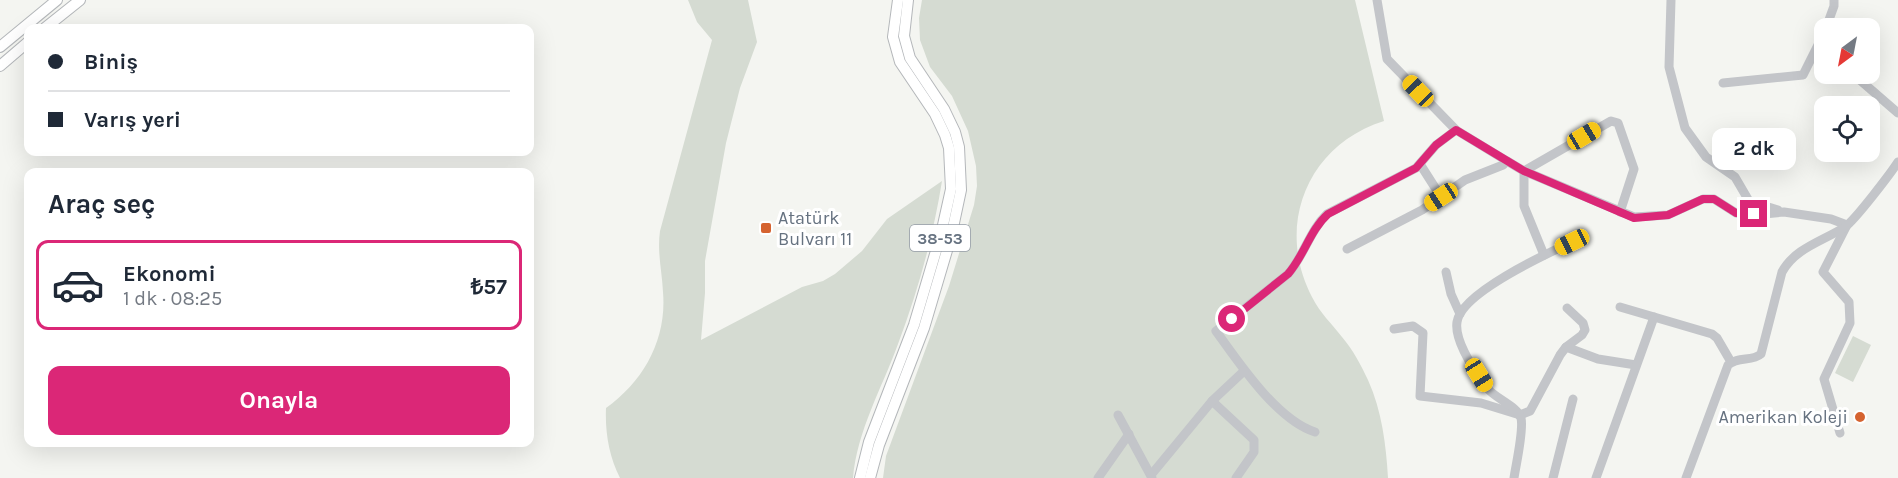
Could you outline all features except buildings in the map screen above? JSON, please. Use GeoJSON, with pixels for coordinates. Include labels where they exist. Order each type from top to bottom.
{"type":"FeatureCollection","features":[{"type":"Feature","properties":{"kind":"main road"},"geometry":{"type":"LineString","coordinates":[[28,24],[57,0]]}},
{"type":"Feature","properties":{"kind":"main road"},"geometry":{"type":"LineString","coordinates":[[50,24],[80,0]]}},
{"type":"Feature","properties":{"kind":"main road","name":"38-53"},"geometry":{"type":"LineString","coordinates":[[860,478],[869,442],[914,324],[941,234],[951,189],[949,148],[945,135],[935,114],[900,62],[893,37],[897,0]]}},
{"type":"Feature","properties":{"kind":"main road","name":"38-53"},"geometry":{"type":"LineString","coordinates":[[870,478],[879,445],[924,328],[951,237],[961,190],[959,147],[955,132],[944,108],[910,58],[904,36],[908,0]]}},
{"type":"Feature","properties":{"kind":"main road"},"geometry":{"type":"LineString","coordinates":[[0,47],[24,27]]}},
{"type":"Feature","properties":{"kind":"main road"},"geometry":{"type":"LineString","coordinates":[[0,66],[24,45]]}},
{"type":"Feature","properties":{"kind":"street"},"geometry":{"type":"LineString","coordinates":[[1377,0],[1387,59],[1456,130],[1524,171],[1634,218],[1668,215],[1703,199],[1714,199],[1736,213],[1784,212]]}},
{"type":"Feature","properties":{"kind":"street"},"geometry":{"type":"LineString","coordinates":[[1671,0],[1669,67],[1685,128],[1706,157],[1735,177],[1749,201],[1784,212],[1832,219],[1847,225]]}},
{"type":"Feature","properties":{"kind":"street"},"geometry":{"type":"LineString","coordinates":[[1830,18],[1834,0]]}},
{"type":"Feature","properties":{"kind":"street"},"geometry":{"type":"LineString","coordinates":[[1723,83],[1803,75],[1814,53]]}},
{"type":"Feature","properties":{"kind":"street"},"geometry":{"type":"LineString","coordinates":[[1865,84],[1898,113]]}},
{"type":"Feature","properties":{"kind":"street"},"geometry":{"type":"LineString","coordinates":[[1524,171],[1606,122],[1615,121],[1618,123],[1634,169],[1620,212]]}},
{"type":"Feature","properties":{"kind":"street"},"geometry":{"type":"LineString","coordinates":[[1315,432],[1288,418],[1244,371],[1216,331],[1288,274],[1296,265],[1318,225],[1328,214],[1410,171],[1420,164],[1436,145],[1456,130]]}},
{"type":"Feature","properties":{"kind":"street"},"geometry":{"type":"LineString","coordinates":[[1347,249],[1383,231],[1465,180],[1503,165],[1507,161]]}},
{"type":"Feature","properties":{"kind":"street"},"geometry":{"type":"LineString","coordinates":[[1420,164],[1441,197]]}},
{"type":"Feature","properties":{"kind":"street"},"geometry":{"type":"LineString","coordinates":[[1840,434],[1824,379],[1850,323],[1850,302],[1822,272],[1847,225],[1897,165]]}},
{"type":"Feature","properties":{"kind":"street"},"geometry":{"type":"LineString","coordinates":[[1524,171],[1524,206],[1544,255]]}},
{"type":"Feature","properties":{"kind":"street"},"geometry":{"type":"LineString","coordinates":[[1686,478],[1726,368],[1731,362],[1757,357],[1761,354],[1782,272],[1791,259],[1847,225]]}},
{"type":"Feature","properties":{"kind":"street"},"geometry":{"type":"LineString","coordinates":[[1514,478],[1521,425],[1520,415],[1490,392],[1457,335],[1456,324],[1468,304],[1490,286],[1514,271],[1572,242]]}},
{"type":"Feature","properties":{"kind":"street"},"geometry":{"type":"LineString","coordinates":[[1446,272],[1451,294],[1460,314]]}},
{"type":"Feature","properties":{"kind":"street"},"geometry":{"type":"LineString","coordinates":[[1620,307],[1712,334],[1717,338],[1731,362]]}},
{"type":"Feature","properties":{"kind":"street"},"geometry":{"type":"LineString","coordinates":[[1394,328],[1413,326],[1423,333],[1419,396],[1481,403],[1520,415],[1530,411],[1566,347],[1582,335],[1585,328],[1583,323],[1567,308]]}},
{"type":"Feature","properties":{"kind":"street"},"geometry":{"type":"LineString","coordinates":[[1596,478],[1654,316]]}},
{"type":"Feature","properties":{"kind":"street"},"geometry":{"type":"LineString","coordinates":[[1566,347],[1598,359],[1636,365]]}},
{"type":"Feature","properties":{"kind":"street"},"geometry":{"type":"LineString","coordinates":[[1118,415],[1152,476],[1212,401],[1244,371]]}},
{"type":"Feature","properties":{"kind":"street"},"geometry":{"type":"LineString","coordinates":[[1553,478],[1573,399]]}},
{"type":"Feature","properties":{"kind":"street"},"geometry":{"type":"LineString","coordinates":[[1212,401],[1254,440],[1254,452],[1236,478]]}},
{"type":"Feature","properties":{"kind":"street"},"geometry":{"type":"LineString","coordinates":[[1098,478],[1129,434]]}},
{"type":"Feature","properties":{"kind":"shaded area"},"geometry":{"type":"Polygon","coordinates":[[[688,0],[748,0],[757,42],[740,88],[726,143],[705,261],[701,340],[802,287],[823,281],[835,274],[862,251],[887,219],[942,181],[918,284],[898,344],[859,443],[853,478],[620,478],[610,453],[606,408],[632,385],[642,372],[657,342],[661,326],[663,309],[659,254],[660,231],[712,40],[697,22],[688,0]]]}},
{"type":"Feature","properties":{"kind":"shaded area"},"geometry":{"type":"Polygon","coordinates":[[[922,0],[1355,0],[1384,121],[1357,133],[1335,149],[1318,169],[1305,191],[1298,216],[1297,243],[1301,270],[1312,297],[1353,352],[1373,392],[1382,428],[1388,478],[883,478],[886,456],[949,286],[974,205],[977,186],[976,166],[968,131],[952,96],[930,67],[920,40],[919,18],[922,0]]]}},
{"type":"Feature","properties":{"kind":"shaded area"},"geometry":{"type":"Polygon","coordinates":[[[1853,336],[1871,345],[1853,382],[1835,373],[1853,336]]]}},
{"type":"Feature","properties":{"kind":"place","name":"Atatürk Bulvarı 11"},"geometry":{"type":"Point","coordinates":[766,228]}},
{"type":"Feature","properties":{"kind":"place","name":"Amerikan Koleji"},"geometry":{"type":"Point","coordinates":[1860,417]}},
{"type":"Feature","properties":{"kind":"route"},"geometry":{"type":"LineString","coordinates":[[1232,319],[1288,274],[1296,265],[1318,225],[1331,211],[1416,168],[1436,145],[1456,130],[1524,171],[1634,218],[1668,215],[1703,199],[1714,199],[1736,213],[1754,214]]}}]}
